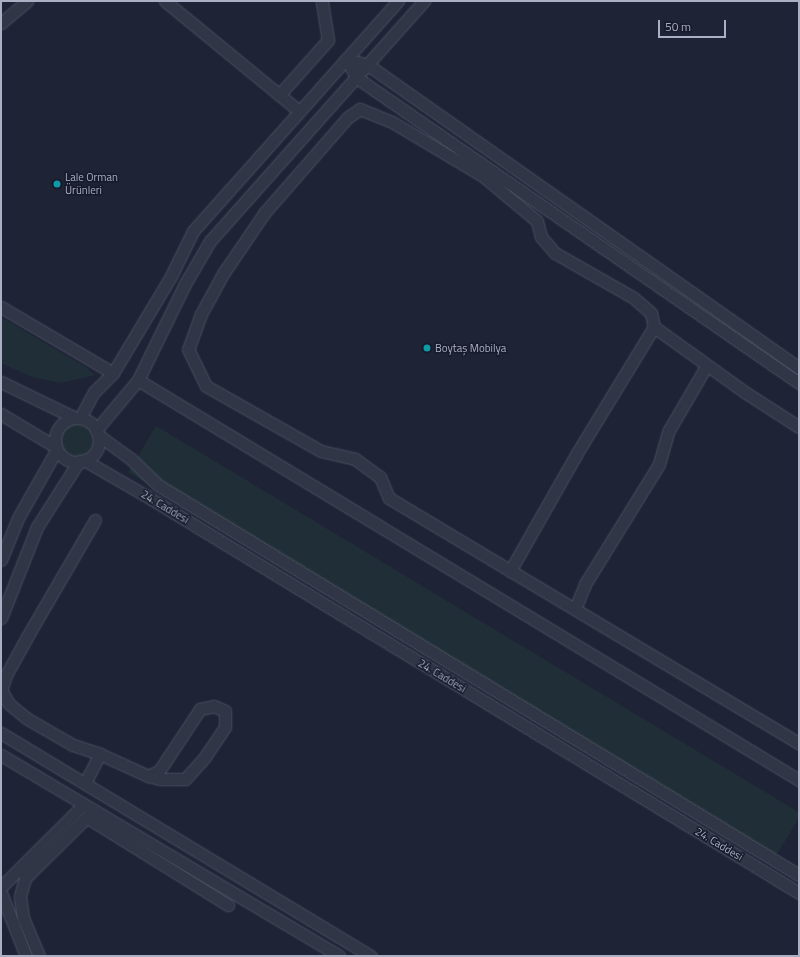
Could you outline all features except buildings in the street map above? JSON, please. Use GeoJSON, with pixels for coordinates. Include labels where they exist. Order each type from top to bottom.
{"type":"FeatureCollection","features":[{"type":"Feature","properties":{"kind":"street"},"geometry":{"type":"LineString","coordinates":[[1,22],[27,1]]}},
{"type":"Feature","properties":{"kind":"street"},"geometry":{"type":"LineString","coordinates":[[165,1],[300,111]]}},
{"type":"Feature","properties":{"kind":"street"},"geometry":{"type":"LineString","coordinates":[[280,95],[328,40],[322,1]]}},
{"type":"Feature","properties":{"kind":"street"},"geometry":{"type":"LineString","coordinates":[[1,560],[18,518],[56,448],[58,429],[65,421],[77,418],[94,392],[113,373],[171,276],[193,231],[398,1]]}},
{"type":"Feature","properties":{"kind":"street"},"geometry":{"type":"LineString","coordinates":[[1,618],[37,528],[81,461],[96,450],[97,433],[138,380],[185,284],[210,241],[357,78],[424,1]]}},
{"type":"Feature","properties":{"kind":"street"},"geometry":{"type":"LineString","coordinates":[[346,59],[368,65],[799,367],[799,383]]}},
{"type":"Feature","properties":{"kind":"street"},"geometry":{"type":"LineString","coordinates":[[346,59],[357,78],[799,383]]}},
{"type":"Feature","properties":{"kind":"street"},"geometry":{"type":"LineString","coordinates":[[799,427],[654,327],[651,313],[634,298],[555,253],[541,237],[537,221],[483,176],[392,122],[360,109],[348,117],[265,212],[224,272],[201,314],[188,349],[206,386],[321,451],[355,459],[380,477],[389,498],[510,572],[575,609],[799,743]]}},
{"type":"Feature","properties":{"kind":"street"},"geometry":{"type":"LineString","coordinates":[[1,308],[113,373]]}},
{"type":"Feature","properties":{"kind":"street"},"geometry":{"type":"LineString","coordinates":[[510,572],[576,453],[654,327]]}},
{"type":"Feature","properties":{"kind":"street"},"geometry":{"type":"LineString","coordinates":[[575,609],[585,584],[659,464],[670,430],[707,365]]}},
{"type":"Feature","properties":{"kind":"street"},"geometry":{"type":"LineString","coordinates":[[138,380],[799,780]]}},
{"type":"Feature","properties":{"kind":"street"},"geometry":{"type":"LineString","coordinates":[[1,382],[77,418],[90,422],[97,433]]}},
{"type":"Feature","properties":{"kind":"street"},"geometry":{"type":"LineString","coordinates":[[1,414],[56,448],[68,460],[81,461]]}},
{"type":"Feature","properties":{"kind":"street","name":"24. Caddesi"},"geometry":{"type":"LineString","coordinates":[[97,433],[131,460],[158,485],[799,875]]}},
{"type":"Feature","properties":{"kind":"street","name":"24. Caddesi"},"geometry":{"type":"LineString","coordinates":[[81,461],[155,501],[799,893]]}},
{"type":"Feature","properties":{"kind":"street"},"geometry":{"type":"LineString","coordinates":[[95,520],[27,636],[6,675],[1,690],[9,704],[26,718],[73,745],[100,754],[148,776],[160,779],[185,779],[205,757],[225,727],[225,711],[214,706],[200,709],[159,771],[148,776]]}},
{"type":"Feature","properties":{"kind":"street"},"geometry":{"type":"LineString","coordinates":[[1,733],[371,956]]}},
{"type":"Feature","properties":{"kind":"street"},"geometry":{"type":"LineString","coordinates":[[85,783],[100,754]]}},
{"type":"Feature","properties":{"kind":"street"},"geometry":{"type":"LineString","coordinates":[[1,755],[88,810],[228,904]]}},
{"type":"Feature","properties":{"kind":"street"},"geometry":{"type":"LineString","coordinates":[[1,887],[88,810]]}},
{"type":"Feature","properties":{"kind":"street"},"geometry":{"type":"LineString","coordinates":[[39,956],[23,918],[20,896],[25,878],[88,810]]}},
{"type":"Feature","properties":{"kind":"street"},"geometry":{"type":"LineString","coordinates":[[88,810],[339,956]]}},
{"type":"Feature","properties":{"kind":"street"},"geometry":{"type":"LineString","coordinates":[[1,893],[26,956]]}},
{"type":"Feature","properties":{"kind":"shaded area"},"geometry":{"type":"Polygon","coordinates":[[[1,317],[84,366],[95,375],[61,383],[32,377],[1,363],[1,317]]]}},
{"type":"Feature","properties":{"kind":"shaded area"},"geometry":{"type":"Polygon","coordinates":[[[77,424],[86,427],[90,431],[93,440],[90,449],[86,453],[77,456],[68,453],[64,449],[61,440],[64,431],[68,427],[77,424]]]}},
{"type":"Feature","properties":{"kind":"shaded area"},"geometry":{"type":"Polygon","coordinates":[[[156,426],[799,812],[799,818],[774,860],[128,472],[156,426]]]}},
{"type":"Feature","properties":{"kind":"place","name":"Lale Orman Ürünleri"},"geometry":{"type":"Point","coordinates":[57,184]}},
{"type":"Feature","properties":{"kind":"place","name":"Boytaş Mobilya"},"geometry":{"type":"Point","coordinates":[427,348]}}]}
